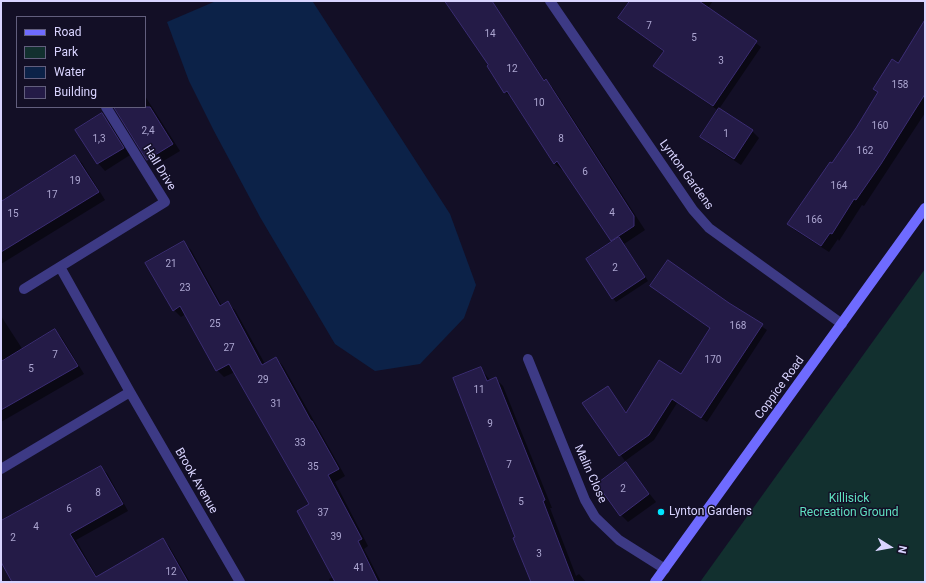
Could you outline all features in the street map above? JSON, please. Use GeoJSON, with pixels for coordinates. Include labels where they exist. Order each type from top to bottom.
{"type":"FeatureCollection","features":[{"type":"Feature","properties":{"kind":"street","name":"Lynton Gardens"},"geometry":{"type":"LineString","coordinates":[[550,1],[693,210],[709,228],[842,324]]}},
{"type":"Feature","properties":{"kind":"street","name":"Hall Drive"},"geometry":{"type":"LineString","coordinates":[[60,267],[165,202],[107,108]]}},
{"type":"Feature","properties":{"kind":"street","name":"Coppice Road"},"geometry":{"type":"LineString","coordinates":[[655,582],[925,208]]}},
{"type":"Feature","properties":{"kind":"street"},"geometry":{"type":"LineString","coordinates":[[24,289],[60,267]]}},
{"type":"Feature","properties":{"kind":"street","name":"Brook Avenue"},"geometry":{"type":"LineString","coordinates":[[60,267],[130,392],[240,582]]}},
{"type":"Feature","properties":{"kind":"street","name":"Malin Close"},"geometry":{"type":"LineString","coordinates":[[528,359],[586,500],[595,517],[619,540],[665,569]]}},
{"type":"Feature","properties":{"kind":"street"},"geometry":{"type":"LineString","coordinates":[[1,469],[130,392]]}},
{"type":"Feature","properties":{"kind":"green space","name":"Killisick Recreation Ground"},"geometry":{"type":"Polygon","coordinates":[[[925,269],[925,582],[700,582],[925,269]]]}},
{"type":"Feature","properties":{"kind":"water"},"geometry":{"type":"Polygon","coordinates":[[[216,1],[313,2],[450,214],[476,285],[464,318],[420,364],[375,371],[335,344],[260,217],[189,81],[167,22],[216,1]]]}},
{"type":"Feature","properties":{"kind":"building"},"geometry":{"type":"Polygon","coordinates":[[[445,1],[492,1],[544,81],[546,79],[634,216],[634,226],[611,241],[557,161],[554,164],[507,91],[504,93],[487,66],[488,65],[445,1]]]}},
{"type":"Feature","properties":{"kind":"building"},"geometry":{"type":"Polygon","coordinates":[[[630,1],[699,1],[757,41],[713,106],[653,66],[664,51],[618,18],[630,1]]]}},
{"type":"Feature","properties":{"kind":"building"},"geometry":{"type":"Polygon","coordinates":[[[925,20],[925,94],[881,164],[856,200],[854,199],[832,234],[830,233],[821,246],[787,224],[830,162],[832,163],[856,128],[878,92],[873,89],[892,59],[898,63],[925,20]]]}},
{"type":"Feature","properties":{"kind":"building"},"geometry":{"type":"Polygon","coordinates":[[[150,107],[173,144],[147,160],[115,108],[150,107]]]}},
{"type":"Feature","properties":{"kind":"building"},"geometry":{"type":"Polygon","coordinates":[[[719,108],[753,130],[734,159],[700,137],[719,108]]]}},
{"type":"Feature","properties":{"kind":"building"},"geometry":{"type":"Polygon","coordinates":[[[102,113],[124,148],[97,164],[75,130],[102,113]]]}},
{"type":"Feature","properties":{"kind":"building"},"geometry":{"type":"Polygon","coordinates":[[[75,155],[99,192],[1,252],[1,202],[75,155]]]}},
{"type":"Feature","properties":{"kind":"building"},"geometry":{"type":"Polygon","coordinates":[[[619,237],[645,277],[612,299],[586,259],[619,237]]]}},
{"type":"Feature","properties":{"kind":"building"},"geometry":{"type":"Polygon","coordinates":[[[184,241],[220,306],[228,301],[262,365],[276,357],[339,469],[328,475],[362,539],[358,541],[378,582],[335,582],[297,511],[309,504],[229,364],[216,371],[180,306],[173,311],[145,263],[184,241]]]}},
{"type":"Feature","properties":{"kind":"building"},"geometry":{"type":"Polygon","coordinates":[[[668,260],[729,303],[763,324],[701,418],[672,399],[649,435],[619,456],[582,403],[608,386],[626,413],[659,360],[681,374],[710,328],[650,286],[668,260]]]}},
{"type":"Feature","properties":{"kind":"building"},"geometry":{"type":"Polygon","coordinates":[[[55,329],[78,366],[1,410],[1,362],[55,329]]]}},
{"type":"Feature","properties":{"kind":"building"},"geometry":{"type":"Polygon","coordinates":[[[481,367],[487,381],[496,377],[545,500],[543,501],[574,582],[531,582],[453,378],[481,367]]]}},
{"type":"Feature","properties":{"kind":"building"},"geometry":{"type":"Polygon","coordinates":[[[626,462],[649,494],[620,516],[597,484],[626,462]]]}},
{"type":"Feature","properties":{"kind":"building"},"geometry":{"type":"Polygon","coordinates":[[[101,466],[123,504],[70,534],[96,577],[163,538],[188,582],[12,582],[1,562],[1,521],[101,466]]]}},
{"type":"Feature","properties":{"kind":"place","name":"Lynton Gardens"},"geometry":{"type":"Point","coordinates":[661,512]}}]}
